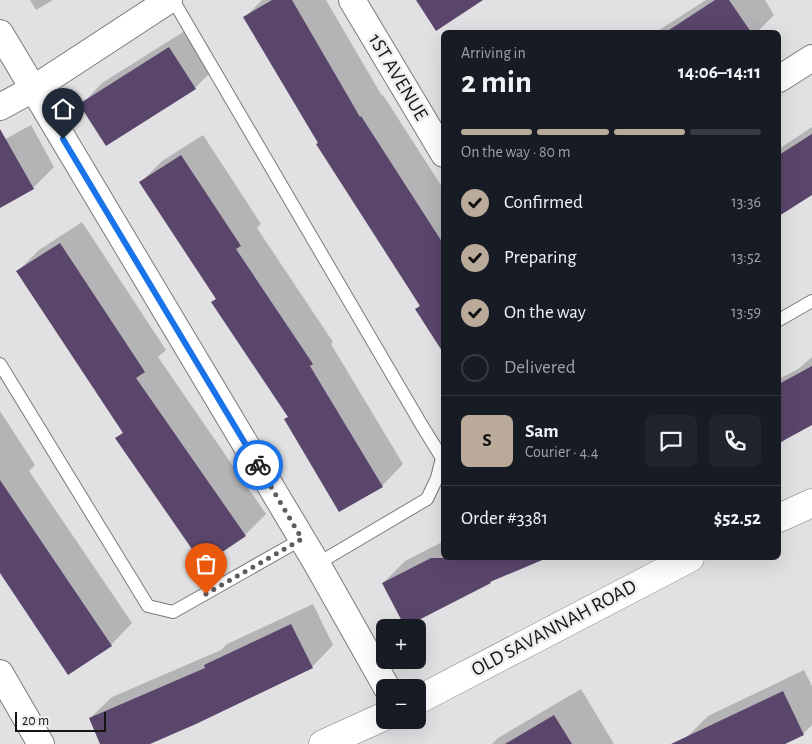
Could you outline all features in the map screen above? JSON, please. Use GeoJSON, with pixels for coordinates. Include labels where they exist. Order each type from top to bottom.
{"type":"FeatureCollection","features":[{"type":"Feature","properties":{"kind":"street"},"geometry":{"type":"LineString","coordinates":[[0,107],[34,89],[169,0]]}},
{"type":"Feature","properties":{"kind":"street","name":"1ST AVENUE"},"geometry":{"type":"LineString","coordinates":[[352,0],[441,149]]}},
{"type":"Feature","properties":{"kind":"street"},"geometry":{"type":"LineString","coordinates":[[0,33],[317,564],[382,679]]}},
{"type":"Feature","properties":{"kind":"street"},"geometry":{"type":"LineString","coordinates":[[781,78],[812,58]]}},
{"type":"Feature","properties":{"kind":"street"},"geometry":{"type":"LineString","coordinates":[[781,517],[812,503]]}},
{"type":"Feature","properties":{"kind":"street","name":"OLD SAVANNAH ROAD"},"geometry":{"type":"LineString","coordinates":[[426,696],[679,560]]}},
{"type":"Feature","properties":{"kind":"street"},"geometry":{"type":"LineString","coordinates":[[0,674],[41,744]]}},
{"type":"Feature","properties":{"kind":"street"},"geometry":{"type":"LineString","coordinates":[[323,744],[376,720]]}},
{"type":"Feature","properties":{"kind":"lane"},"geometry":{"type":"LineString","coordinates":[[173,0],[441,456]]}},
{"type":"Feature","properties":{"kind":"lane"},"geometry":{"type":"LineString","coordinates":[[781,319],[812,301]]}},
{"type":"Feature","properties":{"kind":"lane"},"geometry":{"type":"LineString","coordinates":[[0,364],[148,606],[173,612],[302,539]]}},
{"type":"Feature","properties":{"kind":"lane"},"geometry":{"type":"LineString","coordinates":[[317,564],[427,499],[437,478],[441,462]]}},
{"type":"Feature","properties":{"kind":"building"},"geometry":{"type":"Polygon","coordinates":[[[272,0],[292,0],[360,117],[441,240],[441,349],[415,309],[420,306],[316,144],[318,143],[243,17],[272,0]]]}},
{"type":"Feature","properties":{"kind":"building"},"geometry":{"type":"Polygon","coordinates":[[[416,0],[483,0],[436,31],[416,0]]]}},
{"type":"Feature","properties":{"kind":"building"},"geometry":{"type":"Polygon","coordinates":[[[715,0],[729,0],[750,30],[669,30],[715,0]]]}},
{"type":"Feature","properties":{"kind":"building"},"geometry":{"type":"Polygon","coordinates":[[[169,47],[196,89],[106,146],[79,104],[169,47]]]}},
{"type":"Feature","properties":{"kind":"building"},"geometry":{"type":"Polygon","coordinates":[[[0,129],[34,189],[0,208],[0,129]]]}},
{"type":"Feature","properties":{"kind":"building"},"geometry":{"type":"Polygon","coordinates":[[[812,134],[812,195],[781,215],[781,154],[812,134]]]}},
{"type":"Feature","properties":{"kind":"building"},"geometry":{"type":"Polygon","coordinates":[[[181,155],[241,246],[236,249],[313,364],[310,366],[383,487],[339,512],[284,419],[288,417],[211,302],[216,299],[139,182],[181,155]]]}},
{"type":"Feature","properties":{"kind":"building"},"geometry":{"type":"Polygon","coordinates":[[[60,243],[145,372],[136,378],[246,536],[203,565],[115,438],[123,433],[16,271],[60,243]]]}},
{"type":"Feature","properties":{"kind":"building"},"geometry":{"type":"Polygon","coordinates":[[[812,366],[812,425],[781,442],[781,383],[812,366]]]}},
{"type":"Feature","properties":{"kind":"building"},"geometry":{"type":"Polygon","coordinates":[[[0,480],[112,646],[68,675],[0,573],[0,480]]]}},
{"type":"Feature","properties":{"kind":"building"},"geometry":{"type":"Polygon","coordinates":[[[431,558],[441,558],[441,560],[542,560],[490,582],[421,619],[401,619],[382,583],[431,558]]]}},
{"type":"Feature","properties":{"kind":"building"},"geometry":{"type":"Polygon","coordinates":[[[291,624],[313,668],[150,744],[100,744],[89,718],[205,668],[204,665],[291,624]]]}},
{"type":"Feature","properties":{"kind":"building"},"geometry":{"type":"Polygon","coordinates":[[[783,691],[804,735],[785,744],[671,744],[783,691]]]}},
{"type":"Feature","properties":{"kind":"building"},"geometry":{"type":"Polygon","coordinates":[[[554,715],[572,744],[505,744],[554,715]]]}},
{"type":"Feature","properties":{"kind":"way so far"},"geometry":{"type":"LineString","coordinates":[[206,594],[302,539],[258,465]]}},
{"type":"Feature","properties":{"kind":"route"},"geometry":{"type":"LineString","coordinates":[[63,139],[258,465]]}}]}
